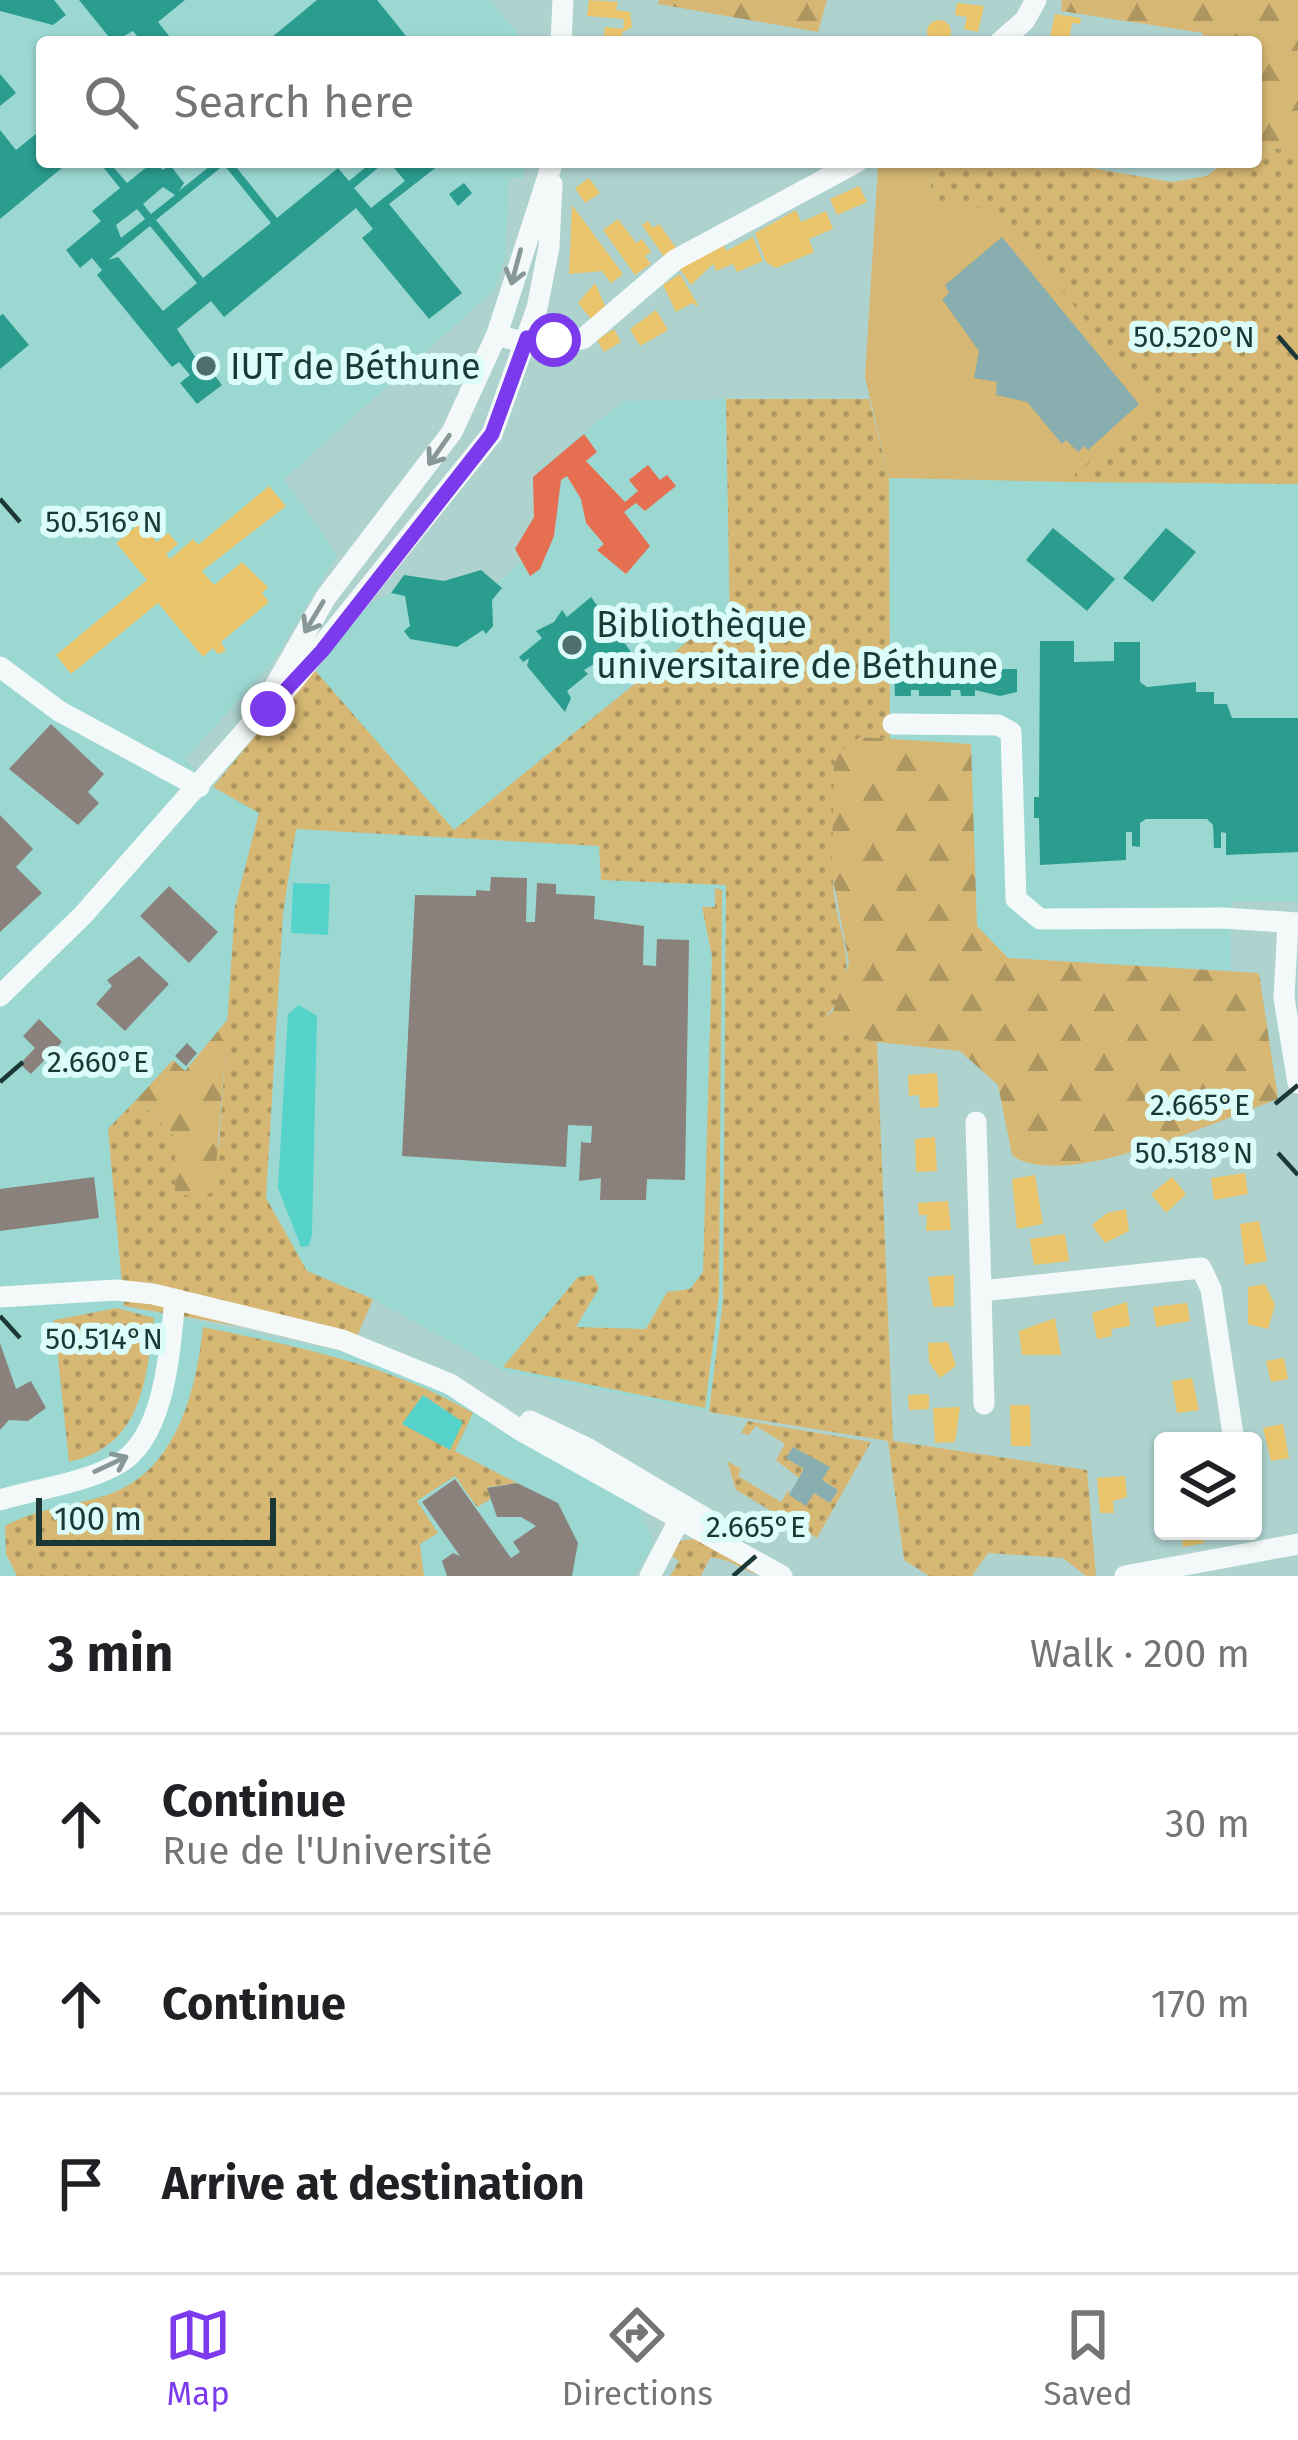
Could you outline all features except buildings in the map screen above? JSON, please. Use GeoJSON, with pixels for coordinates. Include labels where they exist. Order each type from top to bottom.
{"type":"FeatureCollection","features":[{"type":"Feature","properties":{"kind":"street"},"geometry":{"type":"LineString","coordinates":[[561,36],[563,0]]}},
{"type":"Feature","properties":{"kind":"street"},"geometry":{"type":"LineString","coordinates":[[1007,36],[1025,20],[1036,0]]}},
{"type":"Feature","properties":{"kind":"street"},"geometry":{"type":"LineString","coordinates":[[256,718],[326,597],[452,432],[497,334],[550,168]]}},
{"type":"Feature","properties":{"kind":"street"},"geometry":{"type":"LineString","coordinates":[[0,996],[83,915],[256,718],[302,675],[492,434],[527,338],[549,247],[552,168]]}},
{"type":"Feature","properties":{"kind":"street"},"geometry":{"type":"LineString","coordinates":[[497,334],[506,340],[568,344],[584,338],[675,260],[846,168]]}},
{"type":"Feature","properties":{"kind":"street"},"geometry":{"type":"LineString","coordinates":[[479,416],[508,386]]}},
{"type":"Feature","properties":{"kind":"street"},"geometry":{"type":"LineString","coordinates":[[0,668],[59,711],[199,787]]}},
{"type":"Feature","properties":{"kind":"street"},"geometry":{"type":"LineString","coordinates":[[892,724],[998,724],[1011,732],[1016,899],[1040,919],[1224,917],[1293,923],[1284,998],[1298,1083]]}},
{"type":"Feature","properties":{"kind":"street"},"geometry":{"type":"LineString","coordinates":[[976,1122],[983,1404]]}},
{"type":"Feature","properties":{"kind":"street"},"geometry":{"type":"LineString","coordinates":[[982,1291],[1166,1268],[1201,1268],[1211,1289],[1233,1432]]}},
{"type":"Feature","properties":{"kind":"street"},"geometry":{"type":"LineString","coordinates":[[0,1297],[116,1290],[175,1299],[342,1340],[587,1448],[782,1576]]}},
{"type":"Feature","properties":{"kind":"street"},"geometry":{"type":"LineString","coordinates":[[0,1500],[117,1465],[136,1449],[166,1383],[175,1299]]}},
{"type":"Feature","properties":{"kind":"street"},"geometry":{"type":"LineString","coordinates":[[650,1576],[683,1514]]}},
{"type":"Feature","properties":{"kind":"street"},"geometry":{"type":"LineString","coordinates":[[683,1514],[801,1576]]}},
{"type":"Feature","properties":{"kind":"street"},"geometry":{"type":"LineString","coordinates":[[1125,1576],[1249,1542],[1298,1544]]}},
{"type":"Feature","properties":{"kind":"shaded area"},"geometry":{"type":"Polygon","coordinates":[[[0,0],[490,0],[519,36],[36,36],[36,168],[524,168],[523,179],[509,178],[505,258],[493,291],[284,479],[337,555],[272,663],[185,759],[213,787],[259,812],[235,907],[228,1019],[185,1071],[173,1061],[124,1263],[124,1306],[350,1353],[442,1392],[639,1509],[654,1543],[634,1576],[0,1576],[0,0]]]}},
{"type":"Feature","properties":{"kind":"shaded area","name":"IUT de Béthune"},"geometry":{"type":"Polygon","coordinates":[[[726,399],[730,629],[453,830],[312,667],[366,605],[391,593],[404,575],[444,581],[481,570],[495,585],[507,575],[524,560],[515,549],[534,517],[537,469],[569,450],[567,446],[624,401],[726,399]]]}},
{"type":"Feature","properties":{"kind":"shaded area"},"geometry":{"type":"Polygon","coordinates":[[[889,478],[1298,484],[1298,901],[1231,901],[1231,971],[1008,958],[977,926],[971,745],[890,739],[889,478]]]}},
{"type":"Feature","properties":{"kind":"shaded area"},"geometry":{"type":"Polygon","coordinates":[[[296,829],[600,846],[601,880],[726,885],[723,1301],[709,1412],[504,1371],[373,1299],[307,1271],[266,1198],[283,913],[296,829]]]}},
{"type":"Feature","properties":{"kind":"green space"},"geometry":{"type":"Polygon","coordinates":[[[659,0],[827,0],[818,32],[658,4],[659,0]]]}},
{"type":"Feature","properties":{"kind":"green space"},"geometry":{"type":"Polygon","coordinates":[[[1062,0],[1298,0],[1298,151],[1262,147],[1262,36],[1203,36],[1061,11],[1062,0]]]}},
{"type":"Feature","properties":{"kind":"green space"},"geometry":{"type":"Polygon","coordinates":[[[1262,147],[1298,151],[1298,484],[1072,482],[1075,472],[1156,409],[931,200],[930,168],[1091,168],[1172,182],[1207,176],[1217,168],[1262,168],[1262,147]]]}},
{"type":"Feature","properties":{"kind":"green space"},"geometry":{"type":"Polygon","coordinates":[[[878,168],[930,168],[931,200],[998,211],[1157,409],[1076,472],[1072,482],[889,478],[865,377],[878,168]]]}},
{"type":"Feature","properties":{"kind":"green space"},"geometry":{"type":"Polygon","coordinates":[[[726,399],[869,399],[889,478],[890,739],[860,737],[834,867],[846,968],[834,1006],[816,1026],[877,1042],[893,1441],[1087,1470],[1096,1576],[1086,1576],[1063,1558],[988,1553],[972,1576],[929,1576],[904,1560],[888,1441],[709,1412],[723,1301],[726,885],[601,880],[599,846],[296,829],[283,913],[266,1198],[307,1271],[373,1299],[350,1353],[244,1327],[124,1306],[108,1129],[137,1099],[175,1137],[219,1146],[235,907],[259,813],[213,787],[312,667],[454,830],[704,628],[730,629],[726,399]]]}},
{"type":"Feature","properties":{"kind":"green space"},"geometry":{"type":"Polygon","coordinates":[[[860,737],[971,744],[977,926],[1008,958],[1259,973],[1278,1099],[1142,1149],[1067,1165],[1036,1164],[1012,1155],[998,1085],[960,1051],[877,1042],[815,1026],[833,1011],[849,963],[832,873],[834,757],[860,737]]]}},
{"type":"Feature","properties":{"kind":"green space"},"geometry":{"type":"Polygon","coordinates":[[[715,888],[722,890],[719,1295],[705,1408],[503,1367],[578,1277],[593,1275],[599,1288],[576,1327],[646,1329],[667,1292],[690,1289],[703,1272],[712,956],[702,907],[715,907],[715,888]]]}},
{"type":"Feature","properties":{"kind":"green space"},"geometry":{"type":"Polygon","coordinates":[[[228,1019],[214,1193],[175,1196],[175,1137],[137,1099],[173,1060],[185,1071],[228,1019]]]}},
{"type":"Feature","properties":{"kind":"green space"},"geometry":{"type":"Polygon","coordinates":[[[117,1308],[154,1318],[143,1387],[126,1426],[112,1442],[69,1462],[54,1320],[117,1308]]]}},
{"type":"Feature","properties":{"kind":"green space"},"geometry":{"type":"Polygon","coordinates":[[[203,1327],[342,1359],[441,1396],[473,1413],[455,1451],[517,1483],[488,1487],[491,1499],[477,1507],[455,1476],[417,1501],[438,1533],[420,1544],[424,1576],[17,1576],[6,1554],[5,1526],[129,1485],[165,1450],[188,1403],[203,1327]]]}},
{"type":"Feature","properties":{"kind":"green space"},"geometry":{"type":"Polygon","coordinates":[[[748,1421],[871,1442],[817,1538],[736,1490],[727,1461],[741,1469],[738,1476],[781,1502],[789,1489],[789,1495],[814,1493],[830,1503],[838,1490],[822,1480],[829,1467],[793,1447],[787,1458],[804,1469],[799,1478],[776,1460],[785,1444],[756,1426],[749,1435],[741,1433],[748,1421]]]}},
{"type":"Feature","properties":{"kind":"green space"},"geometry":{"type":"Polygon","coordinates":[[[693,1539],[769,1576],[710,1558],[701,1576],[670,1576],[679,1561],[671,1555],[679,1541],[693,1539]]]}},
{"type":"Feature","properties":{"kind":"water"},"geometry":{"type":"Polygon","coordinates":[[[293,883],[330,884],[328,935],[291,933],[293,883]]]}},
{"type":"Feature","properties":{"kind":"water"},"geometry":{"type":"Polygon","coordinates":[[[299,1005],[317,1016],[312,1235],[309,1246],[301,1247],[278,1188],[288,1014],[299,1005]]]}},
{"type":"Feature","properties":{"kind":"water"},"geometry":{"type":"Polygon","coordinates":[[[423,1395],[463,1422],[450,1450],[402,1424],[423,1395]]]}},
{"type":"Feature","properties":{"kind":"place","name":"IUT de Béthune"},"geometry":{"type":"Point","coordinates":[206,366]}},
{"type":"Feature","properties":{"kind":"place","name":"Bibliothèque universitaire de Béthune"},"geometry":{"type":"Point","coordinates":[572,645]}},
{"type":"Feature","properties":{"kind":"route"},"geometry":{"type":"LineString","coordinates":[[268,709],[322,651],[492,434],[527,338],[554,340]]}}]}
